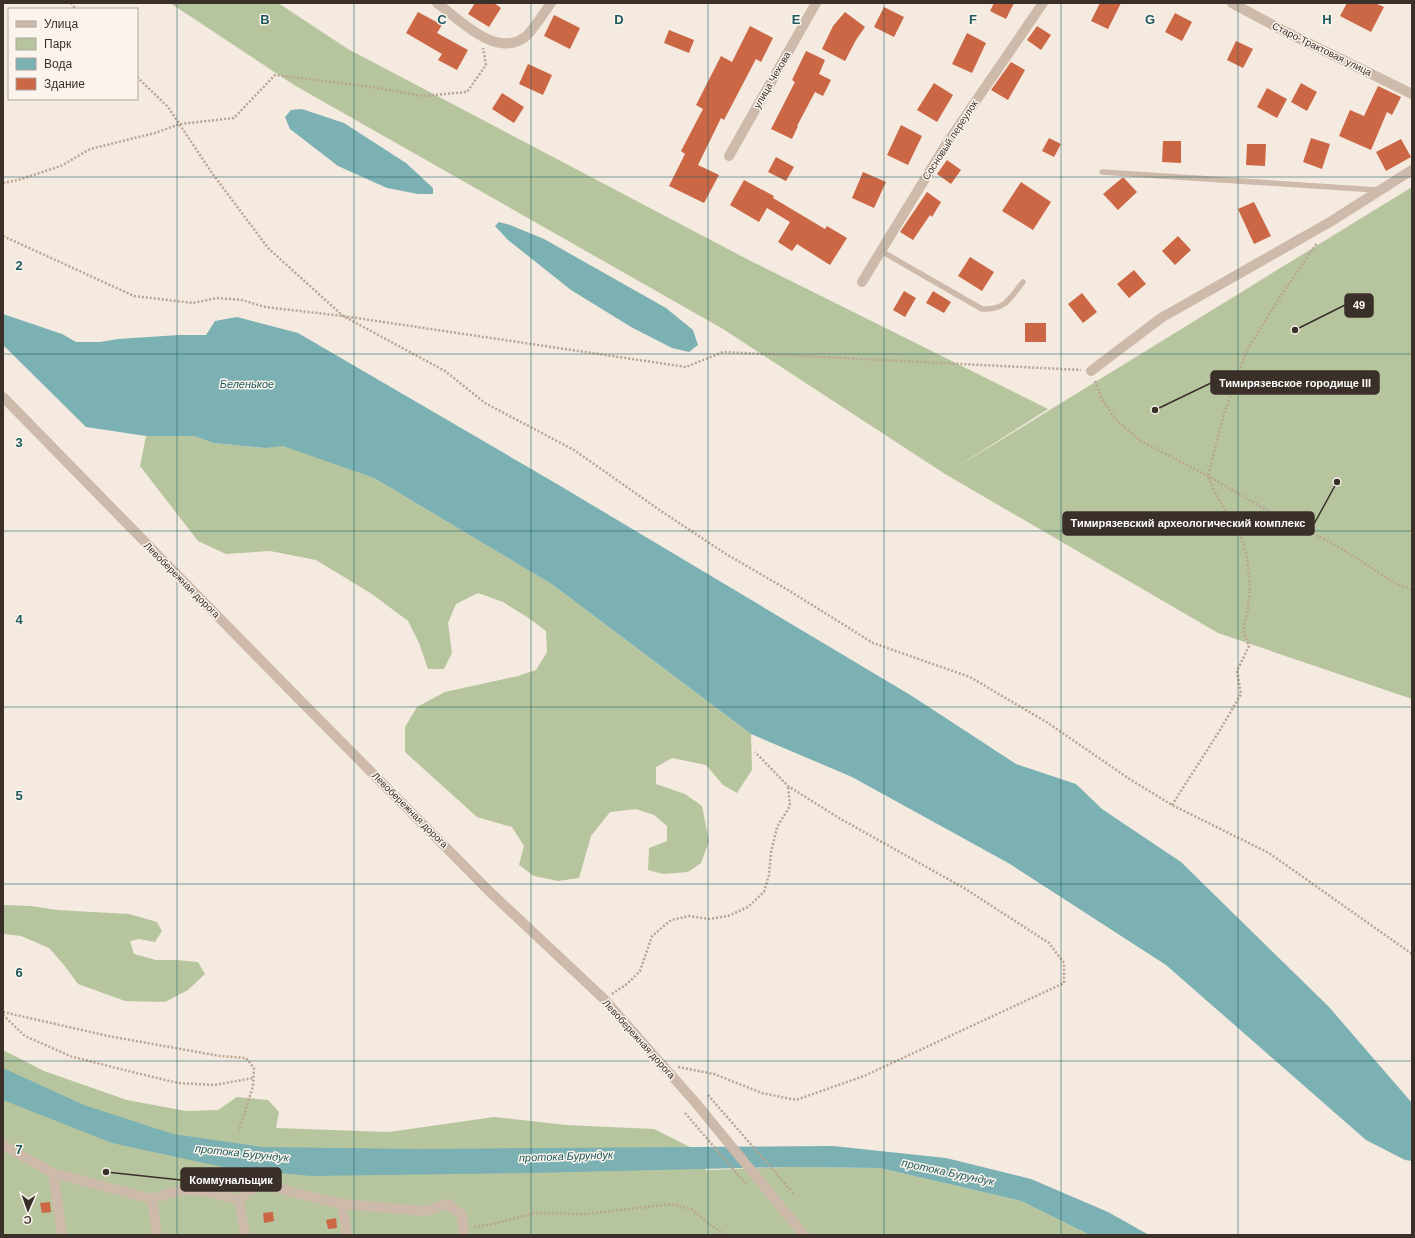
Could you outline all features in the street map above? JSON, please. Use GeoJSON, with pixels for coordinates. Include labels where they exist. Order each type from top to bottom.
{"type":"FeatureCollection","features":[{"type":"Feature","properties":{"kind":"street"},"geometry":{"type":"LineString","coordinates":[[437,3],[480,36],[491,42],[504,44],[516,42],[525,37],[551,3]]}},
{"type":"Feature","properties":{"kind":"street","name":"улица Чехова"},"geometry":{"type":"LineString","coordinates":[[729,156],[816,3]]}},
{"type":"Feature","properties":{"kind":"street","name":"Сосновый переулок"},"geometry":{"type":"LineString","coordinates":[[862,282],[944,146],[1043,3]]}},
{"type":"Feature","properties":{"kind":"street","name":"Старо-Трактовая улица"},"geometry":{"type":"LineString","coordinates":[[1232,3],[1284,31],[1412,94]]}},
{"type":"Feature","properties":{"kind":"street"},"geometry":{"type":"LineString","coordinates":[[1091,371],[1161,318],[1330,222],[1412,170]]}},
{"type":"Feature","properties":{"kind":"street","name":"Левобережная дорога"},"geometry":{"type":"LineString","coordinates":[[3,397],[289,689],[474,875],[604,999],[695,1102],[804,1235]]}},
{"type":"Feature","properties":{"kind":"street"},"geometry":{"type":"LineString","coordinates":[[3,1145],[53,1173],[152,1199],[184,1190],[205,1191],[239,1200]]}},
{"type":"Feature","properties":{"kind":"street"},"geometry":{"type":"LineString","coordinates":[[53,1173],[62,1235]]}},
{"type":"Feature","properties":{"kind":"street"},"geometry":{"type":"LineString","coordinates":[[239,1200],[246,1192],[257,1187],[272,1186],[342,1204],[426,1211],[448,1204],[462,1215],[464,1232]]}},
{"type":"Feature","properties":{"kind":"street"},"geometry":{"type":"LineString","coordinates":[[152,1199],[157,1235]]}},
{"type":"Feature","properties":{"kind":"street"},"geometry":{"type":"LineString","coordinates":[[239,1200],[245,1235]]}},
{"type":"Feature","properties":{"kind":"street"},"geometry":{"type":"LineString","coordinates":[[342,1204],[347,1235]]}},
{"type":"Feature","properties":{"kind":"lane"},"geometry":{"type":"LineString","coordinates":[[1102,172],[1380,190]]}},
{"type":"Feature","properties":{"kind":"lane"},"geometry":{"type":"LineString","coordinates":[[881,251],[982,308],[992,309],[1003,306],[1023,282]]}},
{"type":"Feature","properties":{"kind":"path"},"geometry":{"type":"LineString","coordinates":[[3,183],[18,180],[62,166],[90,149],[155,133],[180,124],[234,118],[276,75],[365,86],[423,96],[467,92],[486,65],[480,36]]}},
{"type":"Feature","properties":{"kind":"path"},"geometry":{"type":"LineString","coordinates":[[138,78],[168,107],[212,173],[268,248],[343,316],[445,371],[485,403],[574,450],[661,512],[720,550],[874,643],[970,678],[1048,723],[1128,778],[1172,805],[1269,852],[1412,954]]}},
{"type":"Feature","properties":{"kind":"path"},"geometry":{"type":"LineString","coordinates":[[3,236],[134,296],[193,303],[217,298],[242,300],[265,307],[343,316],[686,367],[723,352],[1091,371],[1102,401],[1116,420],[1140,440],[1208,476],[1279,517],[1334,544],[1395,583],[1412,590]]}},
{"type":"Feature","properties":{"kind":"path"},"geometry":{"type":"LineString","coordinates":[[1172,805],[1220,730],[1240,694],[1237,671],[1249,646],[1243,630],[1248,608],[1250,586],[1247,556],[1240,534],[1215,493],[1208,476],[1224,414],[1247,350],[1317,242]]}},
{"type":"Feature","properties":{"kind":"path"},"geometry":{"type":"LineString","coordinates":[[660,1063],[714,1074],[762,1093],[796,1100],[864,1076],[1064,983],[1064,963],[1049,943],[964,888],[839,818],[788,786],[755,752]]}},
{"type":"Feature","properties":{"kind":"path"},"geometry":{"type":"LineString","coordinates":[[604,999],[627,984],[640,971],[652,936],[671,920],[689,916],[709,919],[728,916],[748,907],[764,892],[769,875],[771,852],[777,827],[790,806],[788,786]]}},
{"type":"Feature","properties":{"kind":"path"},"geometry":{"type":"LineString","coordinates":[[3,1014],[108,1036],[220,1056],[246,1058],[254,1068],[253,1086],[239,1131]]}},
{"type":"Feature","properties":{"kind":"path"},"geometry":{"type":"LineString","coordinates":[[3,1014],[25,1036],[70,1056],[127,1071],[178,1083],[215,1085],[253,1078]]}},
{"type":"Feature","properties":{"kind":"path"},"geometry":{"type":"LineString","coordinates":[[708,1095],[794,1194]]}},
{"type":"Feature","properties":{"kind":"path"},"geometry":{"type":"LineString","coordinates":[[685,1113],[751,1190]]}},
{"type":"Feature","properties":{"kind":"path"},"geometry":{"type":"LineString","coordinates":[[464,1232],[534,1213],[586,1214],[672,1204],[692,1209],[724,1235]]}},
{"type":"Feature","properties":{"kind":"green space"},"geometry":{"type":"Polygon","coordinates":[[[170,3],[278,3],[348,49],[743,257],[1048,409],[952,470],[1412,187],[1412,699],[1218,633],[945,474],[723,329],[294,85],[170,3]]]}},
{"type":"Feature","properties":{"kind":"green space"},"geometry":{"type":"Polygon","coordinates":[[[146,436],[194,436],[213,443],[265,448],[283,445],[374,478],[553,585],[751,734],[752,770],[737,793],[723,785],[706,765],[672,758],[656,767],[656,784],[685,794],[702,806],[709,841],[701,863],[688,872],[663,874],[648,870],[649,848],[667,841],[667,826],[654,815],[636,809],[610,812],[591,836],[579,878],[558,881],[534,876],[519,865],[524,846],[512,827],[477,817],[405,752],[405,727],[417,707],[445,692],[518,676],[536,670],[547,652],[546,631],[503,602],[478,593],[456,604],[448,623],[452,653],[444,669],[428,669],[419,643],[408,621],[372,594],[316,560],[270,551],[226,554],[198,541],[140,466],[146,436]]]}},
{"type":"Feature","properties":{"kind":"green space"},"geometry":{"type":"Polygon","coordinates":[[[3,905],[129,914],[157,922],[162,931],[155,942],[139,939],[130,941],[134,954],[156,960],[198,962],[205,974],[188,990],[165,1002],[125,1001],[78,984],[49,948],[21,936],[3,934],[3,905]]]}},
{"type":"Feature","properties":{"kind":"green space"},"geometry":{"type":"Polygon","coordinates":[[[3,1050],[44,1071],[127,1100],[186,1111],[218,1110],[237,1097],[268,1100],[279,1112],[276,1128],[389,1132],[494,1117],[566,1125],[654,1129],[692,1148],[708,1173],[707,1170],[789,1167],[880,1168],[1021,1201],[1090,1235],[3,1235],[3,1050]]]}},
{"type":"Feature","properties":{"kind":"water"},"geometry":{"type":"Polygon","coordinates":[[[302,109],[344,123],[406,163],[433,188],[433,194],[418,194],[387,188],[338,166],[290,129],[285,117],[291,110],[302,109]]]}},
{"type":"Feature","properties":{"kind":"water"},"geometry":{"type":"Polygon","coordinates":[[[499,222],[544,239],[666,308],[693,330],[698,345],[689,352],[672,348],[631,327],[571,290],[508,240],[495,226],[499,222]]]}},
{"type":"Feature","properties":{"kind":"water","name":"Беленькое"},"geometry":{"type":"Polygon","coordinates":[[[3,314],[62,334],[76,342],[100,342],[118,339],[179,335],[206,335],[215,321],[237,317],[298,333],[557,484],[912,696],[1016,764],[1076,784],[1102,809],[1181,862],[1329,1007],[1412,1103],[1412,1161],[1405,1160],[1366,1140],[1166,965],[1010,864],[852,777],[751,734],[553,585],[374,478],[283,446],[265,448],[213,443],[194,436],[146,436],[86,427],[3,345],[3,314]]]}},
{"type":"Feature","properties":{"kind":"water","name":"протока Бурундук"},"geometry":{"type":"Polygon","coordinates":[[[3,1068],[84,1105],[173,1134],[263,1147],[419,1149],[833,1146],[946,1158],[1031,1179],[1108,1212],[1149,1235],[1090,1235],[1021,1201],[880,1168],[789,1167],[311,1176],[227,1168],[112,1143],[3,1100],[3,1068]]]}},
{"type":"Feature","properties":{"kind":"building"},"geometry":{"type":"Polygon","coordinates":[[[475,3],[494,3],[501,8],[489,27],[468,14],[475,3]]]}},
{"type":"Feature","properties":{"kind":"building"},"geometry":{"type":"Polygon","coordinates":[[[994,3],[1014,3],[1006,19],[990,11],[994,3]]]}},
{"type":"Feature","properties":{"kind":"building"},"geometry":{"type":"Polygon","coordinates":[[[1100,3],[1121,3],[1108,29],[1091,21],[1100,3]]]}},
{"type":"Feature","properties":{"kind":"building"},"geometry":{"type":"Polygon","coordinates":[[[1347,3],[1375,3],[1384,7],[1371,32],[1340,16],[1347,3]]]}},
{"type":"Feature","properties":{"kind":"building"},"geometry":{"type":"Polygon","coordinates":[[[884,7],[904,17],[894,37],[874,27],[884,7]]]}},
{"type":"Feature","properties":{"kind":"building"},"geometry":{"type":"Polygon","coordinates":[[[418,12],[442,25],[437,33],[468,50],[457,70],[438,60],[442,54],[406,33],[418,12]]]}},
{"type":"Feature","properties":{"kind":"building"},"geometry":{"type":"Polygon","coordinates":[[[845,12],[865,27],[845,61],[822,49],[833,26],[845,12]]]}},
{"type":"Feature","properties":{"kind":"building"},"geometry":{"type":"Polygon","coordinates":[[[1175,13],[1192,22],[1182,41],[1165,32],[1175,13]]]}},
{"type":"Feature","properties":{"kind":"building"},"geometry":{"type":"Polygon","coordinates":[[[554,15],[580,28],[570,49],[544,36],[554,15]]]}},
{"type":"Feature","properties":{"kind":"building"},"geometry":{"type":"Polygon","coordinates":[[[750,26],[773,38],[761,62],[756,59],[724,120],[721,118],[698,165],[719,175],[704,203],[669,186],[685,154],[681,151],[703,109],[696,105],[721,56],[732,62],[750,26]]]}},
{"type":"Feature","properties":{"kind":"building"},"geometry":{"type":"Polygon","coordinates":[[[1037,26],[1051,35],[1041,50],[1027,40],[1037,26]]]}},
{"type":"Feature","properties":{"kind":"building"},"geometry":{"type":"Polygon","coordinates":[[[669,30],[694,40],[689,53],[664,43],[669,30]]]}},
{"type":"Feature","properties":{"kind":"building"},"geometry":{"type":"Polygon","coordinates":[[[967,33],[986,43],[972,73],[952,64],[967,33]]]}},
{"type":"Feature","properties":{"kind":"building"},"geometry":{"type":"Polygon","coordinates":[[[1236,41],[1253,49],[1243,68],[1227,60],[1236,41]]]}},
{"type":"Feature","properties":{"kind":"building"},"geometry":{"type":"Polygon","coordinates":[[[806,51],[825,60],[819,74],[831,80],[823,96],[815,92],[797,126],[792,139],[771,129],[795,82],[792,80],[806,51]]]}},
{"type":"Feature","properties":{"kind":"building"},"geometry":{"type":"Polygon","coordinates":[[[1011,62],[1025,70],[1008,100],[991,90],[1011,62]]]}},
{"type":"Feature","properties":{"kind":"building"},"geometry":{"type":"Polygon","coordinates":[[[528,64],[552,75],[543,95],[519,84],[528,64]]]}},
{"type":"Feature","properties":{"kind":"building"},"geometry":{"type":"Polygon","coordinates":[[[934,83],[953,95],[937,122],[917,110],[934,83]]]}},
{"type":"Feature","properties":{"kind":"building"},"geometry":{"type":"Polygon","coordinates":[[[1301,83],[1317,92],[1307,111],[1291,102],[1301,83]]]}},
{"type":"Feature","properties":{"kind":"building"},"geometry":{"type":"Polygon","coordinates":[[[1378,86],[1401,97],[1392,115],[1387,112],[1371,150],[1339,136],[1350,110],[1364,116],[1378,86]]]}},
{"type":"Feature","properties":{"kind":"building"},"geometry":{"type":"Polygon","coordinates":[[[1267,88],[1287,99],[1277,118],[1257,107],[1267,88]]]}},
{"type":"Feature","properties":{"kind":"building"},"geometry":{"type":"Polygon","coordinates":[[[502,93],[524,107],[514,123],[492,109],[502,93]]]}},
{"type":"Feature","properties":{"kind":"building"},"geometry":{"type":"Polygon","coordinates":[[[901,125],[922,136],[908,165],[887,155],[901,125]]]}},
{"type":"Feature","properties":{"kind":"building"},"geometry":{"type":"Polygon","coordinates":[[[1049,138],[1061,144],[1054,157],[1042,151],[1049,138]]]}},
{"type":"Feature","properties":{"kind":"building"},"geometry":{"type":"Polygon","coordinates":[[[1311,138],[1330,144],[1322,169],[1303,162],[1311,138]]]}},
{"type":"Feature","properties":{"kind":"building"},"geometry":{"type":"Polygon","coordinates":[[[1401,139],[1411,157],[1386,171],[1376,152],[1401,139]]]}},
{"type":"Feature","properties":{"kind":"building"},"geometry":{"type":"Polygon","coordinates":[[[1163,141],[1181,141],[1181,163],[1162,162],[1163,141]]]}},
{"type":"Feature","properties":{"kind":"building"},"geometry":{"type":"Polygon","coordinates":[[[1247,144],[1266,144],[1265,166],[1246,165],[1247,144]]]}},
{"type":"Feature","properties":{"kind":"building"},"geometry":{"type":"Polygon","coordinates":[[[776,157],[794,167],[786,181],[768,172],[776,157]]]}},
{"type":"Feature","properties":{"kind":"building"},"geometry":{"type":"Polygon","coordinates":[[[947,160],[961,170],[951,184],[937,174],[947,160]]]}},
{"type":"Feature","properties":{"kind":"building"},"geometry":{"type":"Polygon","coordinates":[[[863,172],[886,182],[874,208],[852,198],[863,172]]]}},
{"type":"Feature","properties":{"kind":"building"},"geometry":{"type":"Polygon","coordinates":[[[1122,178],[1124,178],[1137,192],[1118,210],[1103,194],[1122,178]]]}},
{"type":"Feature","properties":{"kind":"building"},"geometry":{"type":"Polygon","coordinates":[[[744,180],[774,196],[773,198],[825,229],[827,226],[847,238],[830,265],[797,244],[792,251],[778,242],[790,222],[767,208],[759,222],[730,205],[744,180]]]}},
{"type":"Feature","properties":{"kind":"building"},"geometry":{"type":"Polygon","coordinates":[[[1021,182],[1051,202],[1033,230],[1002,211],[1021,182]]]}},
{"type":"Feature","properties":{"kind":"building"},"geometry":{"type":"Polygon","coordinates":[[[927,192],[941,202],[932,217],[930,215],[913,240],[900,232],[927,192]]]}},
{"type":"Feature","properties":{"kind":"building"},"geometry":{"type":"Polygon","coordinates":[[[1254,202],[1271,236],[1254,244],[1238,209],[1254,202]]]}},
{"type":"Feature","properties":{"kind":"building"},"geometry":{"type":"Polygon","coordinates":[[[1178,236],[1191,250],[1175,265],[1162,251],[1178,236]]]}},
{"type":"Feature","properties":{"kind":"building"},"geometry":{"type":"Polygon","coordinates":[[[970,257],[994,272],[982,291],[958,276],[970,257]]]}},
{"type":"Feature","properties":{"kind":"building"},"geometry":{"type":"Polygon","coordinates":[[[1134,270],[1146,284],[1129,298],[1117,284],[1134,270]]]}},
{"type":"Feature","properties":{"kind":"building"},"geometry":{"type":"Polygon","coordinates":[[[904,291],[916,298],[905,317],[893,310],[904,291]]]}},
{"type":"Feature","properties":{"kind":"building"},"geometry":{"type":"Polygon","coordinates":[[[933,291],[951,302],[944,313],[926,303],[933,291]]]}},
{"type":"Feature","properties":{"kind":"building"},"geometry":{"type":"Polygon","coordinates":[[[1082,293],[1097,312],[1083,323],[1068,304],[1082,293]]]}},
{"type":"Feature","properties":{"kind":"building"},"geometry":{"type":"Polygon","coordinates":[[[1025,323],[1046,323],[1046,342],[1025,342],[1025,323]]]}},
{"type":"Feature","properties":{"kind":"building"},"geometry":{"type":"Polygon","coordinates":[[[50,1202],[51,1212],[42,1213],[40,1203],[50,1202]]]}},
{"type":"Feature","properties":{"kind":"building"},"geometry":{"type":"Polygon","coordinates":[[[273,1212],[274,1221],[264,1223],[263,1213],[273,1212]]]}},
{"type":"Feature","properties":{"kind":"building"},"geometry":{"type":"Polygon","coordinates":[[[336,1218],[337,1228],[328,1229],[326,1220],[336,1218]]]}},
{"type":"Feature","properties":{"kind":"place","name":"49"},"geometry":{"type":"Point","coordinates":[1295,330]}},
{"type":"Feature","properties":{"kind":"place","name":"Тимирязевское городище III"},"geometry":{"type":"Point","coordinates":[1155,410]}},
{"type":"Feature","properties":{"kind":"place","name":"Тимирязевский археологический комплекс"},"geometry":{"type":"Point","coordinates":[1337,482]}},
{"type":"Feature","properties":{"kind":"place","name":"Коммунальщик"},"geometry":{"type":"Point","coordinates":[106,1172]}}]}
